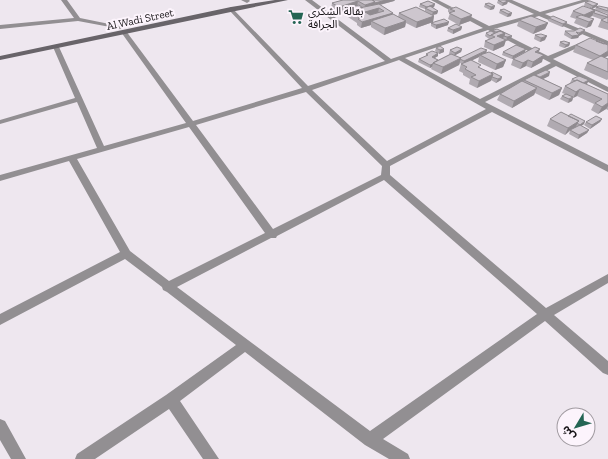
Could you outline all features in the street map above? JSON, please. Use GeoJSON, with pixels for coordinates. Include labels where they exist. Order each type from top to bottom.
{"type":"FeatureCollection","features":[{"type":"Feature","properties":{"kind":"main road","name":"Al Wadi Street"},"geometry":{"type":"LineString","coordinates":[[0,58],[56,47],[254,0]]}},
{"type":"Feature","properties":{"kind":"main road","name":"Al Wadi Street"},"geometry":{"type":"LineString","coordinates":[[0,52],[285,0]]}},
{"type":"Feature","properties":{"kind":"street"},"geometry":{"type":"LineString","coordinates":[[64,0],[78,19]]}},
{"type":"Feature","properties":{"kind":"street"},"geometry":{"type":"LineString","coordinates":[[308,0],[389,60]]}},
{"type":"Feature","properties":{"kind":"street"},"geometry":{"type":"LineString","coordinates":[[434,0],[608,90]]}},
{"type":"Feature","properties":{"kind":"street"},"geometry":{"type":"LineString","coordinates":[[507,0],[608,43]]}},
{"type":"Feature","properties":{"kind":"street"},"geometry":{"type":"LineString","coordinates":[[0,178],[191,124],[306,89],[389,60],[489,28],[588,0]]}},
{"type":"Feature","properties":{"kind":"street"},"geometry":{"type":"LineString","coordinates":[[231,10],[306,89],[386,165]]}},
{"type":"Feature","properties":{"kind":"street"},"geometry":{"type":"LineString","coordinates":[[0,27],[78,19],[123,30],[272,235]]}},
{"type":"Feature","properties":{"kind":"street"},"geometry":{"type":"LineString","coordinates":[[480,102],[596,38]]}},
{"type":"Feature","properties":{"kind":"street"},"geometry":{"type":"LineString","coordinates":[[56,47],[102,150]]}},
{"type":"Feature","properties":{"kind":"street"},"geometry":{"type":"LineString","coordinates":[[399,58],[492,109],[608,169]]}},
{"type":"Feature","properties":{"kind":"street"},"geometry":{"type":"LineString","coordinates":[[0,122],[80,99]]}},
{"type":"Feature","properties":{"kind":"street"},"geometry":{"type":"LineString","coordinates":[[386,165],[492,109]]}},
{"type":"Feature","properties":{"kind":"street"},"geometry":{"type":"LineString","coordinates":[[72,158],[126,254],[167,287],[370,440],[398,458]]}},
{"type":"Feature","properties":{"kind":"street"},"geometry":{"type":"LineString","coordinates":[[385,176],[386,165]]}},
{"type":"Feature","properties":{"kind":"street"},"geometry":{"type":"LineString","coordinates":[[167,287],[272,235],[385,176]]}},
{"type":"Feature","properties":{"kind":"street"},"geometry":{"type":"LineString","coordinates":[[385,176],[448,233],[546,314],[608,369]]}},
{"type":"Feature","properties":{"kind":"street"},"geometry":{"type":"LineString","coordinates":[[0,320],[126,254]]}},
{"type":"Feature","properties":{"kind":"street"},"geometry":{"type":"LineString","coordinates":[[370,440],[546,314],[608,278]]}},
{"type":"Feature","properties":{"kind":"street"},"geometry":{"type":"LineString","coordinates":[[82,459],[171,400],[245,345]]}},
{"type":"Feature","properties":{"kind":"street"},"geometry":{"type":"LineString","coordinates":[[171,400],[212,459]]}},
{"type":"Feature","properties":{"kind":"street"},"geometry":{"type":"LineString","coordinates":[[0,426],[19,459]]}},
{"type":"Feature","properties":{"kind":"building"},"geometry":{"type":"Polygon","coordinates":[[[343,0],[372,0],[375,2],[365,5],[358,1],[339,7],[332,3],[343,0]]]}},
{"type":"Feature","properties":{"kind":"building"},"geometry":{"type":"Polygon","coordinates":[[[373,0],[386,0],[375,3],[373,0]]]}},
{"type":"Feature","properties":{"kind":"building"},"geometry":{"type":"Polygon","coordinates":[[[498,0],[505,0],[508,1],[503,3],[498,0]]]}},
{"type":"Feature","properties":{"kind":"building"},"geometry":{"type":"Polygon","coordinates":[[[428,1],[435,4],[427,7],[420,4],[428,1]]]}},
{"type":"Feature","properties":{"kind":"building"},"geometry":{"type":"Polygon","coordinates":[[[590,1],[598,4],[593,6],[585,2],[590,1]]]}},
{"type":"Feature","properties":{"kind":"building"},"geometry":{"type":"Polygon","coordinates":[[[489,3],[495,6],[491,7],[485,4],[489,3]]]}},
{"type":"Feature","properties":{"kind":"building"},"geometry":{"type":"Polygon","coordinates":[[[379,4],[393,13],[362,22],[358,19],[360,18],[348,11],[379,4]],[[379,8],[365,12],[370,15],[384,11],[379,8]]]}},
{"type":"Feature","properties":{"kind":"building"},"geometry":{"type":"Polygon","coordinates":[[[359,5],[363,8],[348,11],[348,13],[343,9],[359,5]]]}},
{"type":"Feature","properties":{"kind":"building"},"geometry":{"type":"Polygon","coordinates":[[[430,6],[438,11],[433,12],[425,8],[430,6]]]}},
{"type":"Feature","properties":{"kind":"building"},"geometry":{"type":"Polygon","coordinates":[[[583,6],[595,10],[584,15],[573,11],[583,6]]]}},
{"type":"Feature","properties":{"kind":"building"},"geometry":{"type":"Polygon","coordinates":[[[599,6],[608,8],[608,11],[596,7],[599,6]]]}},
{"type":"Feature","properties":{"kind":"building"},"geometry":{"type":"Polygon","coordinates":[[[416,7],[434,16],[417,22],[399,13],[416,7]]]}},
{"type":"Feature","properties":{"kind":"building"},"geometry":{"type":"Polygon","coordinates":[[[456,7],[472,15],[461,19],[449,13],[455,11],[450,9],[456,7]]]}},
{"type":"Feature","properties":{"kind":"building"},"geometry":{"type":"Polygon","coordinates":[[[590,8],[608,15],[608,17],[594,13],[595,10],[590,8]]]}},
{"type":"Feature","properties":{"kind":"building"},"geometry":{"type":"Polygon","coordinates":[[[504,9],[512,13],[508,14],[500,10],[504,9]]]}},
{"type":"Feature","properties":{"kind":"building"},"geometry":{"type":"Polygon","coordinates":[[[393,14],[406,21],[385,28],[371,21],[393,14]]]}},
{"type":"Feature","properties":{"kind":"building"},"geometry":{"type":"Polygon","coordinates":[[[581,15],[594,19],[589,22],[576,17],[581,15]]]}},
{"type":"Feature","properties":{"kind":"building"},"geometry":{"type":"Polygon","coordinates":[[[531,16],[548,23],[536,27],[519,20],[531,16]]]}},
{"type":"Feature","properties":{"kind":"building"},"geometry":{"type":"Polygon","coordinates":[[[553,16],[567,22],[563,24],[549,18],[553,16]]]}},
{"type":"Feature","properties":{"kind":"building"},"geometry":{"type":"Polygon","coordinates":[[[608,17],[608,23],[601,20],[608,17]]]}},
{"type":"Feature","properties":{"kind":"building"},"geometry":{"type":"Polygon","coordinates":[[[444,19],[449,22],[436,25],[431,23],[444,19]]]}},
{"type":"Feature","properties":{"kind":"building"},"geometry":{"type":"Polygon","coordinates":[[[456,24],[462,27],[453,30],[448,28],[456,24]]]}},
{"type":"Feature","properties":{"kind":"building"},"geometry":{"type":"Polygon","coordinates":[[[580,28],[585,30],[579,33],[576,32],[579,35],[572,36],[565,31],[574,31],[580,28]]]}},
{"type":"Feature","properties":{"kind":"building"},"geometry":{"type":"Polygon","coordinates":[[[497,29],[512,36],[507,37],[504,36],[505,33],[500,31],[492,31],[497,29]]]}},
{"type":"Feature","properties":{"kind":"building"},"geometry":{"type":"Polygon","coordinates":[[[491,31],[495,33],[490,36],[486,33],[491,31]]]}},
{"type":"Feature","properties":{"kind":"building"},"geometry":{"type":"Polygon","coordinates":[[[500,31],[505,33],[497,36],[506,40],[494,45],[485,41],[495,37],[491,35],[500,31]]]}},
{"type":"Feature","properties":{"kind":"building"},"geometry":{"type":"Polygon","coordinates":[[[541,34],[547,36],[541,38],[535,35],[541,34]]]}},
{"type":"Feature","properties":{"kind":"building"},"geometry":{"type":"Polygon","coordinates":[[[590,38],[608,45],[608,51],[600,56],[576,45],[590,38]]]}},
{"type":"Feature","properties":{"kind":"building"},"geometry":{"type":"Polygon","coordinates":[[[598,40],[606,43],[604,44],[596,41],[598,40]]]}},
{"type":"Feature","properties":{"kind":"building"},"geometry":{"type":"Polygon","coordinates":[[[564,41],[570,43],[566,45],[560,42],[564,41]]]}},
{"type":"Feature","properties":{"kind":"building"},"geometry":{"type":"Polygon","coordinates":[[[516,45],[526,49],[513,56],[503,52],[516,45]]]}},
{"type":"Feature","properties":{"kind":"building"},"geometry":{"type":"Polygon","coordinates":[[[440,46],[444,49],[440,50],[436,48],[440,46]]]}},
{"type":"Feature","properties":{"kind":"building"},"geometry":{"type":"Polygon","coordinates":[[[457,47],[462,49],[455,53],[450,50],[457,47]]]}},
{"type":"Feature","properties":{"kind":"building"},"geometry":{"type":"Polygon","coordinates":[[[535,47],[540,49],[535,52],[544,55],[533,62],[528,60],[523,63],[513,59],[535,47]]]}},
{"type":"Feature","properties":{"kind":"building"},"geometry":{"type":"Polygon","coordinates":[[[481,48],[487,50],[464,61],[460,59],[460,58],[481,48]]]}},
{"type":"Feature","properties":{"kind":"building"},"geometry":{"type":"Polygon","coordinates":[[[432,51],[438,53],[432,57],[438,60],[433,64],[430,65],[419,59],[428,55],[426,54],[432,51]]]}},
{"type":"Feature","properties":{"kind":"building"},"geometry":{"type":"Polygon","coordinates":[[[489,52],[506,60],[497,64],[480,55],[489,52]]]}},
{"type":"Feature","properties":{"kind":"building"},"geometry":{"type":"Polygon","coordinates":[[[451,54],[461,58],[443,67],[433,63],[451,54]]]}},
{"type":"Feature","properties":{"kind":"building"},"geometry":{"type":"Polygon","coordinates":[[[601,56],[608,59],[608,72],[587,63],[601,56]]]}},
{"type":"Feature","properties":{"kind":"building"},"geometry":{"type":"Polygon","coordinates":[[[471,60],[481,65],[478,67],[493,74],[479,81],[471,77],[476,75],[465,69],[467,67],[461,64],[471,60]]]}},
{"type":"Feature","properties":{"kind":"building"},"geometry":{"type":"Polygon","coordinates":[[[546,70],[550,72],[540,77],[535,75],[546,70]]]}},
{"type":"Feature","properties":{"kind":"building"},"geometry":{"type":"Polygon","coordinates":[[[492,72],[502,77],[498,79],[492,77],[492,72]]]}},
{"type":"Feature","properties":{"kind":"building"},"geometry":{"type":"Polygon","coordinates":[[[534,75],[562,88],[552,93],[524,80],[534,75]]]}},
{"type":"Feature","properties":{"kind":"building"},"geometry":{"type":"Polygon","coordinates":[[[579,76],[589,80],[583,83],[572,79],[579,76]]]}},
{"type":"Feature","properties":{"kind":"building"},"geometry":{"type":"Polygon","coordinates":[[[577,80],[608,94],[608,103],[602,107],[595,103],[602,99],[580,89],[576,92],[565,86],[577,80]]]}},
{"type":"Feature","properties":{"kind":"building"},"geometry":{"type":"Polygon","coordinates":[[[522,81],[537,88],[514,101],[500,94],[522,81]]]}},
{"type":"Feature","properties":{"kind":"building"},"geometry":{"type":"Polygon","coordinates":[[[566,94],[573,97],[569,99],[562,96],[566,94]]]}},
{"type":"Feature","properties":{"kind":"building"},"geometry":{"type":"Polygon","coordinates":[[[561,112],[579,121],[568,128],[550,119],[561,112]]]}},
{"type":"Feature","properties":{"kind":"building"},"geometry":{"type":"Polygon","coordinates":[[[571,114],[585,121],[580,125],[577,123],[579,121],[568,116],[571,114]]]}},
{"type":"Feature","properties":{"kind":"building"},"geometry":{"type":"Polygon","coordinates":[[[596,116],[602,119],[592,125],[586,122],[596,116]]]}},
{"type":"Feature","properties":{"kind":"building"},"geometry":{"type":"Polygon","coordinates":[[[580,125],[589,130],[579,135],[570,130],[580,125]]]}},
{"type":"Feature","properties":{"kind":"place","name":"بقالة الشكري الجرافة"},"geometry":{"type":"Point","coordinates":[296,17]}}]}
